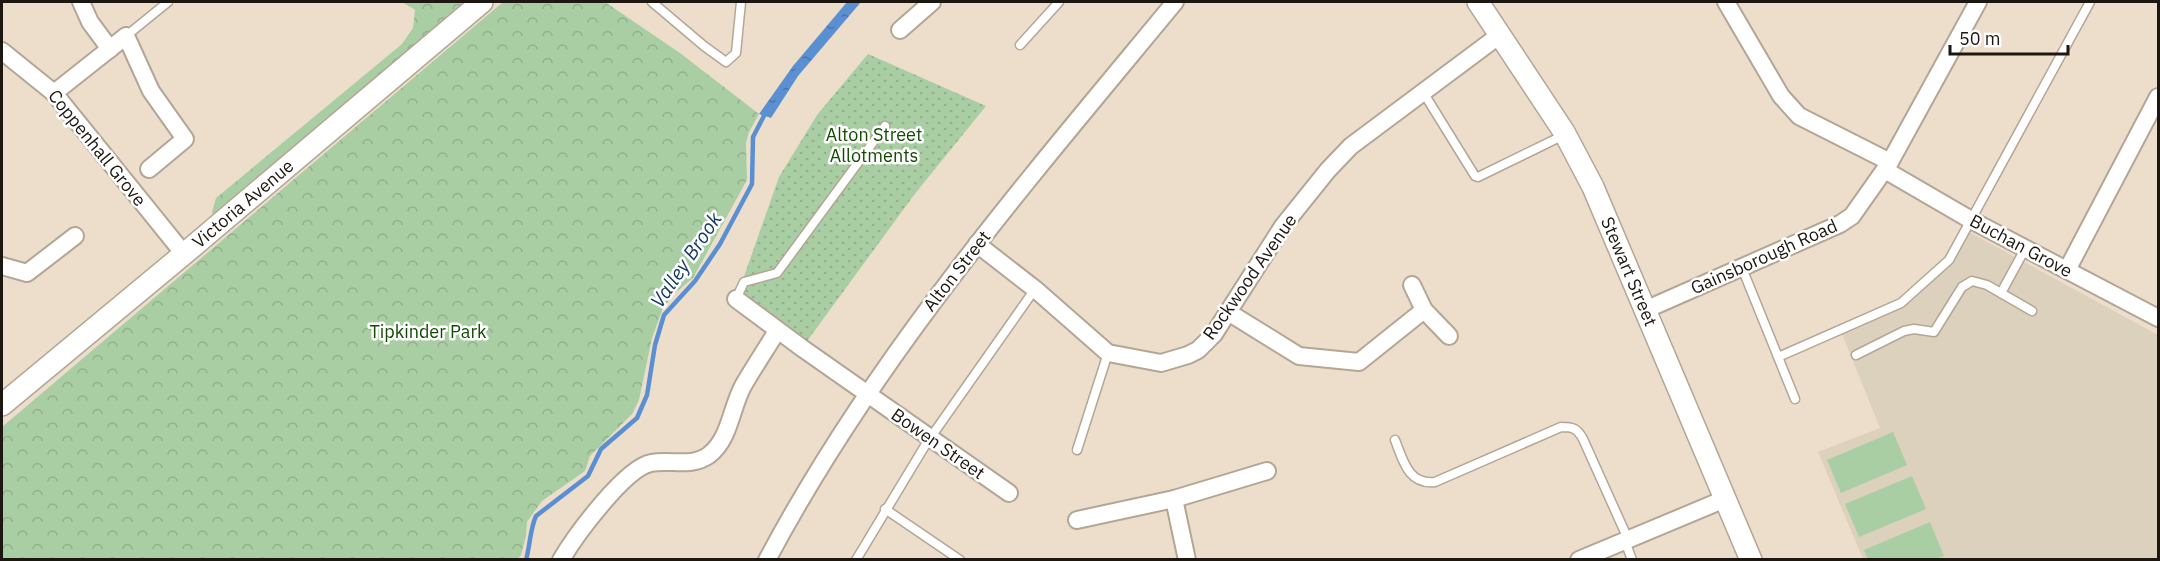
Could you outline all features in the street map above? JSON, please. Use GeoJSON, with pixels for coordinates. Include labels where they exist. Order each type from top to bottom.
{"type":"FeatureCollection","features":[{"type":"Feature","properties":{"kind":"street"},"geometry":{"type":"LineString","coordinates":[[81,2],[90,22],[110,49]]}},
{"type":"Feature","properties":{"kind":"street","name":"Victoria Avenue"},"geometry":{"type":"LineString","coordinates":[[2,405],[482,2]]}},
{"type":"Feature","properties":{"kind":"street"},"geometry":{"type":"LineString","coordinates":[[900,30],[932,2]]}},
{"type":"Feature","properties":{"kind":"street","name":"Alton Street"},"geometry":{"type":"LineString","coordinates":[[770,558],[827,455],[900,345],[977,244],[1175,2]]}},
{"type":"Feature","properties":{"kind":"street","name":"Stewart Street"},"geometry":{"type":"LineString","coordinates":[[1480,2],[1565,135],[1593,187],[1751,560]]}},
{"type":"Feature","properties":{"kind":"street","name":"Buchan Grove"},"geometry":{"type":"LineString","coordinates":[[1726,2],[1781,96],[1799,116],[1888,166],[1971,220],[2158,318]]}},
{"type":"Feature","properties":{"kind":"street","name":"Gainsborough Road"},"geometry":{"type":"LineString","coordinates":[[1645,310],[1840,224],[1852,216],[1888,166],[1978,2]]}},
{"type":"Feature","properties":{"kind":"street","name":"Rockwood Avenue"},"geometry":{"type":"LineString","coordinates":[[1108,353],[1161,363],[1188,355],[1207,342],[1215,334],[1283,226],[1328,170],[1352,146],[1501,34]]}},
{"type":"Feature","properties":{"kind":"street"},"geometry":{"type":"LineString","coordinates":[[54,93],[126,36],[151,91],[185,139],[149,169]]}},
{"type":"Feature","properties":{"kind":"street","name":"Coppenhall Grove"},"geometry":{"type":"LineString","coordinates":[[2,51],[54,93],[184,254]]}},
{"type":"Feature","properties":{"kind":"street"},"geometry":{"type":"LineString","coordinates":[[2067,270],[2158,97]]}},
{"type":"Feature","properties":{"kind":"street"},"geometry":{"type":"LineString","coordinates":[[2,266],[27,273],[75,236]]}},
{"type":"Feature","properties":{"kind":"street"},"geometry":{"type":"LineString","coordinates":[[977,244],[1035,289],[1108,353]]}},
{"type":"Feature","properties":{"kind":"street"},"geometry":{"type":"LineString","coordinates":[[1412,285],[1424,310],[1449,336]]}},
{"type":"Feature","properties":{"kind":"street","name":"Bowen Street"},"geometry":{"type":"LineString","coordinates":[[736,299],[777,331],[1009,494]]}},
{"type":"Feature","properties":{"kind":"street"},"geometry":{"type":"LineString","coordinates":[[1228,312],[1299,356],[1359,362],[1424,310]]}},
{"type":"Feature","properties":{"kind":"street"},"geometry":{"type":"LineString","coordinates":[[561,560],[588,522],[630,474],[650,463],[697,462],[717,447],[724,436],[743,386],[777,331]]}},
{"type":"Feature","properties":{"kind":"street"},"geometry":{"type":"LineString","coordinates":[[1077,520],[1174,499],[1267,471]]}},
{"type":"Feature","properties":{"kind":"street"},"geometry":{"type":"LineString","coordinates":[[1174,499],[1187,560]]}},
{"type":"Feature","properties":{"kind":"street"},"geometry":{"type":"LineString","coordinates":[[1579,560],[1725,500]]}},
{"type":"Feature","properties":{"kind":"lane"},"geometry":{"type":"LineString","coordinates":[[126,36],[168,2]]}},
{"type":"Feature","properties":{"kind":"lane"},"geometry":{"type":"LineString","coordinates":[[652,2],[726,62],[736,53],[741,2]]}},
{"type":"Feature","properties":{"kind":"lane"},"geometry":{"type":"LineString","coordinates":[[1020,45],[1059,2]]}},
{"type":"Feature","properties":{"kind":"lane"},"geometry":{"type":"LineString","coordinates":[[1778,357],[1901,303],[1949,261],[2090,2]]}},
{"type":"Feature","properties":{"kind":"lane"},"geometry":{"type":"LineString","coordinates":[[1423,92],[1475,176],[1478,177],[1565,135]]}},
{"type":"Feature","properties":{"kind":"lane"},"geometry":{"type":"LineString","coordinates":[[736,299],[744,282],[777,273],[885,126]]}},
{"type":"Feature","properties":{"kind":"lane"},"geometry":{"type":"LineString","coordinates":[[2001,293],[2025,249]]}},
{"type":"Feature","properties":{"kind":"lane"},"geometry":{"type":"LineString","coordinates":[[1742,268],[1796,399]]}},
{"type":"Feature","properties":{"kind":"lane"},"geometry":{"type":"LineString","coordinates":[[1856,355],[1905,331],[1914,329],[1934,332],[1966,283],[1979,282],[2032,311]]}},
{"type":"Feature","properties":{"kind":"lane"},"geometry":{"type":"LineString","coordinates":[[856,560],[930,438],[1035,289]]}},
{"type":"Feature","properties":{"kind":"lane"},"geometry":{"type":"LineString","coordinates":[[1077,450],[1108,353]]}},
{"type":"Feature","properties":{"kind":"lane"},"geometry":{"type":"LineString","coordinates":[[1395,440],[1408,472],[1427,483],[1435,482],[1561,427],[1572,427],[1579,431],[1626,540],[1632,560]]}},
{"type":"Feature","properties":{"kind":"lane"},"geometry":{"type":"LineString","coordinates":[[885,509],[960,560]]}},
{"type":"Feature","properties":{"kind":"shaded area"},"geometry":{"type":"Polygon","coordinates":[[[1969,232],[2158,335],[2158,559],[1863,559],[1818,452],[1880,428],[1842,334],[1904,307],[1951,263],[1969,232]]]}},
{"type":"Feature","properties":{"kind":"green space"},"geometry":{"type":"Polygon","coordinates":[[[402,2],[472,2],[214,219],[212,212],[216,198],[402,44],[413,28],[415,10],[402,2]]]}},
{"type":"Feature","properties":{"kind":"green space","name":"Tipkinder Park"},"geometry":{"type":"Polygon","coordinates":[[[503,2],[605,2],[680,53],[759,114],[746,143],[747,180],[693,278],[675,293],[663,308],[652,338],[639,400],[632,414],[590,456],[585,471],[542,501],[527,522],[526,536],[518,559],[2,559],[2,427],[503,2]]]}},
{"type":"Feature","properties":{"kind":"green space","name":"Alton Street Allotments"},"geometry":{"type":"Polygon","coordinates":[[[868,54],[986,106],[914,195],[802,348],[736,299],[779,177],[817,115],[868,54]]]}},
{"type":"Feature","properties":{"kind":"green space"},"geometry":{"type":"Polygon","coordinates":[[[1893,432],[1907,465],[1841,493],[1827,460],[1893,432]]]}},
{"type":"Feature","properties":{"kind":"green space"},"geometry":{"type":"Polygon","coordinates":[[[1912,476],[1926,509],[1859,537],[1845,504],[1912,476]]]}},
{"type":"Feature","properties":{"kind":"green space"},"geometry":{"type":"Polygon","coordinates":[[[1930,522],[1944,556],[1935,559],[1868,559],[1864,550],[1930,522]]]}},
{"type":"Feature","properties":{"kind":"water"},"geometry":{"type":"Polygon","coordinates":[[[847,2],[861,2],[798,76],[771,118],[759,114],[793,66],[847,2]]]}},
{"type":"Feature","properties":{"kind":"waterway","name":"Valley Brook"},"geometry":{"type":"LineString","coordinates":[[526,560],[536,516],[588,476],[601,449],[637,418],[647,395],[655,345],[664,315],[695,281],[720,244],[752,184],[753,137],[766,112]]}}]}
